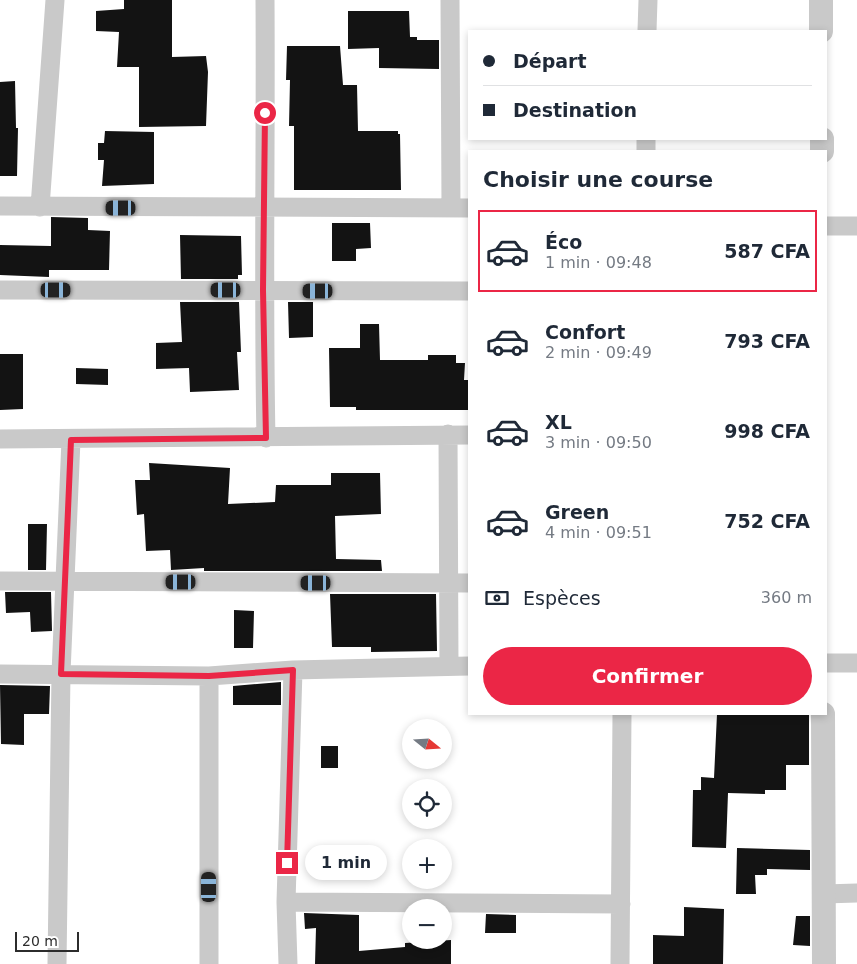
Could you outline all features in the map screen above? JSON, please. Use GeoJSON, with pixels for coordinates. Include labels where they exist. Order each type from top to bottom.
{"type":"FeatureCollection","features":[{"type":"Feature","properties":{"kind":"street"},"geometry":{"type":"LineString","coordinates":[[40,207],[56,0]]}},
{"type":"Feature","properties":{"kind":"street"},"geometry":{"type":"LineString","coordinates":[[265,0],[266,207],[263,290],[266,438]]}},
{"type":"Feature","properties":{"kind":"street"},"geometry":{"type":"LineString","coordinates":[[0,206],[460,208],[450,0]]}},
{"type":"Feature","properties":{"kind":"street"},"geometry":{"type":"LineString","coordinates":[[647,30],[648,0]]}},
{"type":"Feature","properties":{"kind":"street"},"geometry":{"type":"LineString","coordinates":[[821,0],[821,30]]}},
{"type":"Feature","properties":{"kind":"street"},"geometry":{"type":"LineString","coordinates":[[827,226],[857,226]]}},
{"type":"Feature","properties":{"kind":"street"},"geometry":{"type":"LineString","coordinates":[[0,290],[468,291]]}},
{"type":"Feature","properties":{"kind":"street"},"geometry":{"type":"LineString","coordinates":[[448,434],[449,666]]}},
{"type":"Feature","properties":{"kind":"street"},"geometry":{"type":"LineString","coordinates":[[0,439],[266,438],[468,434]]}},
{"type":"Feature","properties":{"kind":"street"},"geometry":{"type":"LineString","coordinates":[[57,964],[61,674],[71,440]]}},
{"type":"Feature","properties":{"kind":"street"},"geometry":{"type":"LineString","coordinates":[[0,581],[468,583]]}},
{"type":"Feature","properties":{"kind":"street"},"geometry":{"type":"LineString","coordinates":[[827,663],[857,663]]}},
{"type":"Feature","properties":{"kind":"street"},"geometry":{"type":"LineString","coordinates":[[0,674],[209,676],[293,670],[468,666]]}},
{"type":"Feature","properties":{"kind":"street"},"geometry":{"type":"LineString","coordinates":[[288,964],[286,902],[293,670]]}},
{"type":"Feature","properties":{"kind":"street"},"geometry":{"type":"LineString","coordinates":[[209,676],[209,964]]}},
{"type":"Feature","properties":{"kind":"street"},"geometry":{"type":"LineString","coordinates":[[620,964],[622,715]]}},
{"type":"Feature","properties":{"kind":"street"},"geometry":{"type":"LineString","coordinates":[[823,715],[824,964]]}},
{"type":"Feature","properties":{"kind":"street"},"geometry":{"type":"LineString","coordinates":[[824,894],[857,893]]}},
{"type":"Feature","properties":{"kind":"street"},"geometry":{"type":"LineString","coordinates":[[286,902],[621,904]]}},
{"type":"Feature","properties":{"kind":"building"},"geometry":{"type":"Polygon","coordinates":[[[124,0],[172,0],[172,57],[206,56],[208,72],[206,126],[139,127],[139,67],[117,67],[119,32],[96,31],[96,11],[124,9],[124,0]]]}},
{"type":"Feature","properties":{"kind":"building"},"geometry":{"type":"Polygon","coordinates":[[[348,11],[409,11],[410,37],[417,37],[417,40],[439,40],[439,69],[379,68],[379,48],[348,49],[348,11]]]}},
{"type":"Feature","properties":{"kind":"building"},"geometry":{"type":"Polygon","coordinates":[[[287,46],[340,46],[343,85],[357,85],[358,131],[398,131],[398,134],[400,134],[401,190],[294,190],[294,126],[289,126],[290,80],[286,80],[287,46]]]}},
{"type":"Feature","properties":{"kind":"building"},"geometry":{"type":"Polygon","coordinates":[[[15,81],[16,128],[18,128],[17,176],[0,176],[0,82],[15,81]]]}},
{"type":"Feature","properties":{"kind":"building"},"geometry":{"type":"Polygon","coordinates":[[[105,131],[154,132],[154,184],[102,186],[104,160],[98,160],[98,143],[104,143],[105,131]]]}},
{"type":"Feature","properties":{"kind":"building"},"geometry":{"type":"Polygon","coordinates":[[[51,217],[88,218],[88,230],[110,231],[109,270],[49,270],[49,277],[0,275],[0,245],[51,246],[51,217]]]}},
{"type":"Feature","properties":{"kind":"building"},"geometry":{"type":"Polygon","coordinates":[[[332,223],[370,223],[371,248],[356,249],[356,261],[332,261],[332,223]]]}},
{"type":"Feature","properties":{"kind":"building"},"geometry":{"type":"Polygon","coordinates":[[[180,235],[241,236],[242,275],[238,275],[238,279],[181,279],[180,235]]]}},
{"type":"Feature","properties":{"kind":"building"},"geometry":{"type":"Polygon","coordinates":[[[180,302],[239,302],[241,352],[237,352],[239,390],[190,392],[189,368],[156,369],[156,343],[182,342],[180,302]]]}},
{"type":"Feature","properties":{"kind":"building"},"geometry":{"type":"Polygon","coordinates":[[[288,302],[313,302],[313,337],[289,338],[288,302]]]}},
{"type":"Feature","properties":{"kind":"building"},"geometry":{"type":"Polygon","coordinates":[[[360,324],[379,324],[380,360],[428,360],[428,355],[456,355],[456,363],[465,363],[464,380],[468,380],[468,410],[356,410],[356,407],[330,407],[329,348],[360,348],[360,324]]]}},
{"type":"Feature","properties":{"kind":"building"},"geometry":{"type":"Polygon","coordinates":[[[0,354],[23,354],[23,409],[0,410],[0,354]]]}},
{"type":"Feature","properties":{"kind":"building"},"geometry":{"type":"Polygon","coordinates":[[[76,368],[108,369],[108,385],[76,384],[76,368]]]}},
{"type":"Feature","properties":{"kind":"building"},"geometry":{"type":"Polygon","coordinates":[[[149,463],[230,468],[228,504],[275,502],[276,485],[331,485],[331,473],[380,473],[381,514],[335,516],[336,559],[381,560],[382,571],[204,571],[204,568],[171,570],[170,550],[146,551],[144,514],[137,515],[135,480],[150,480],[149,463]]]}},
{"type":"Feature","properties":{"kind":"building"},"geometry":{"type":"Polygon","coordinates":[[[28,524],[47,524],[46,570],[28,570],[28,524]]]}},
{"type":"Feature","properties":{"kind":"building"},"geometry":{"type":"Polygon","coordinates":[[[5,592],[51,592],[52,631],[31,632],[30,612],[6,613],[5,592]]]}},
{"type":"Feature","properties":{"kind":"building"},"geometry":{"type":"Polygon","coordinates":[[[330,594],[436,594],[437,651],[371,652],[371,647],[332,647],[330,594]]]}},
{"type":"Feature","properties":{"kind":"building"},"geometry":{"type":"Polygon","coordinates":[[[234,610],[254,611],[253,648],[234,648],[234,610]]]}},
{"type":"Feature","properties":{"kind":"building"},"geometry":{"type":"Polygon","coordinates":[[[281,682],[281,705],[233,705],[233,686],[281,682]]]}},
{"type":"Feature","properties":{"kind":"building"},"geometry":{"type":"Polygon","coordinates":[[[0,685],[50,686],[49,714],[24,714],[24,745],[1,744],[0,685]]]}},
{"type":"Feature","properties":{"kind":"building"},"geometry":{"type":"Polygon","coordinates":[[[717,715],[809,715],[809,765],[786,765],[786,790],[765,790],[765,794],[728,793],[726,848],[692,847],[693,790],[701,790],[701,777],[714,778],[717,715]]]}},
{"type":"Feature","properties":{"kind":"building"},"geometry":{"type":"Polygon","coordinates":[[[321,746],[338,746],[338,768],[321,768],[321,746]]]}},
{"type":"Feature","properties":{"kind":"building"},"geometry":{"type":"Polygon","coordinates":[[[737,848],[810,850],[810,870],[767,869],[767,875],[755,875],[756,894],[736,894],[737,848]]]}},
{"type":"Feature","properties":{"kind":"building"},"geometry":{"type":"Polygon","coordinates":[[[684,907],[724,909],[723,964],[653,964],[653,935],[684,936],[684,907]]]}},
{"type":"Feature","properties":{"kind":"building"},"geometry":{"type":"Polygon","coordinates":[[[304,913],[359,915],[359,951],[402,947],[402,949],[451,949],[451,964],[315,964],[316,928],[305,929],[304,913]]]}},
{"type":"Feature","properties":{"kind":"building"},"geometry":{"type":"Polygon","coordinates":[[[486,914],[516,915],[516,933],[485,933],[486,914]]]}},
{"type":"Feature","properties":{"kind":"building"},"geometry":{"type":"Polygon","coordinates":[[[796,916],[810,916],[810,946],[793,945],[796,916]]]}},
{"type":"Feature","properties":{"kind":"route"},"geometry":{"type":"LineString","coordinates":[[265,113],[266,207],[263,290],[266,438],[71,440],[61,674],[209,676],[293,670],[287,863]]}}]}
